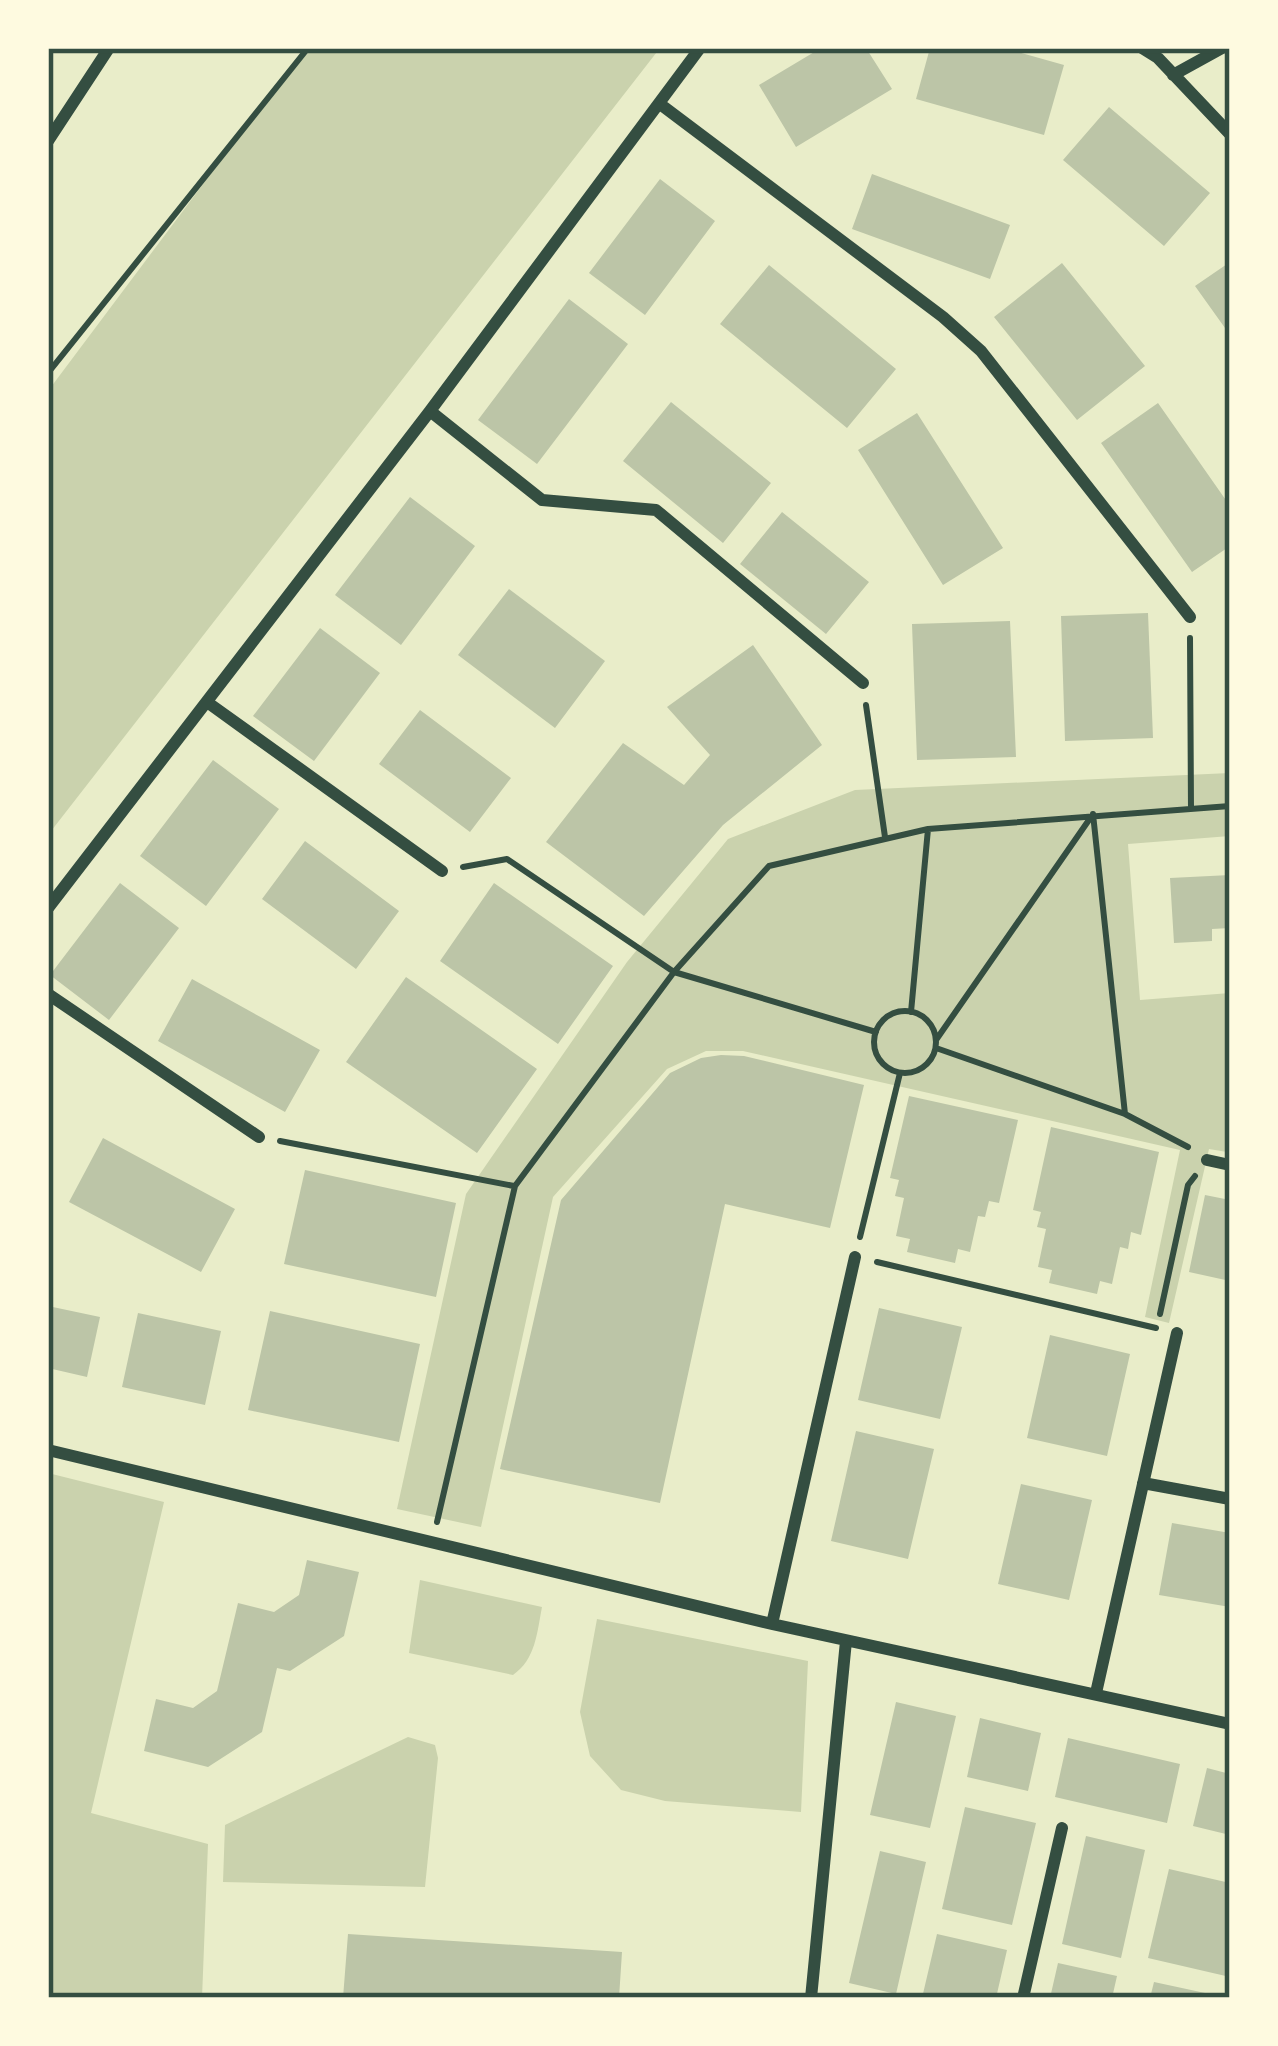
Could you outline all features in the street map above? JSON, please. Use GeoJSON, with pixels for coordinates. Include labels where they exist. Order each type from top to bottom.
{"type":"FeatureCollection","features":[{"type":"Feature","properties":{"kind":"street"},"geometry":{"type":"LineString","coordinates":[[48,141],[109,48]]}},
{"type":"Feature","properties":{"kind":"street"},"geometry":{"type":"LineString","coordinates":[[48,908],[430,411],[700,48]]}},
{"type":"Feature","properties":{"kind":"street"},"geometry":{"type":"LineString","coordinates":[[1142,48],[1230,134]]}},
{"type":"Feature","properties":{"kind":"street"},"geometry":{"type":"LineString","coordinates":[[1173,75],[1222,48]]}},
{"type":"Feature","properties":{"kind":"street"},"geometry":{"type":"LineString","coordinates":[[659,104],[944,317],[981,351],[1190,617]]}},
{"type":"Feature","properties":{"kind":"street"},"geometry":{"type":"LineString","coordinates":[[430,411],[542,500],[656,510],[863,683]]}},
{"type":"Feature","properties":{"kind":"street"},"geometry":{"type":"LineString","coordinates":[[206,702],[442,871]]}},
{"type":"Feature","properties":{"kind":"street"},"geometry":{"type":"LineString","coordinates":[[48,994],[259,1137]]}},
{"type":"Feature","properties":{"kind":"street"},"geometry":{"type":"LineString","coordinates":[[1208,1160],[1230,1165]]}},
{"type":"Feature","properties":{"kind":"street"},"geometry":{"type":"LineString","coordinates":[[772,1624],[855,1257]]}},
{"type":"Feature","properties":{"kind":"street"},"geometry":{"type":"LineString","coordinates":[[1096,1693],[1177,1333]]}},
{"type":"Feature","properties":{"kind":"street"},"geometry":{"type":"LineString","coordinates":[[48,1450],[772,1624],[1230,1724]]}},
{"type":"Feature","properties":{"kind":"street"},"geometry":{"type":"LineString","coordinates":[[1144,1483],[1230,1499]]}},
{"type":"Feature","properties":{"kind":"street"},"geometry":{"type":"LineString","coordinates":[[811,1998],[846,1641]]}},
{"type":"Feature","properties":{"kind":"street"},"geometry":{"type":"LineString","coordinates":[[1023,1998],[1062,1828]]}},
{"type":"Feature","properties":{"kind":"path"},"geometry":{"type":"LineString","coordinates":[[48,374],[308,48]]}},
{"type":"Feature","properties":{"kind":"path"},"geometry":{"type":"LineString","coordinates":[[1190,617],[1191,808]]}},
{"type":"Feature","properties":{"kind":"path"},"geometry":{"type":"LineString","coordinates":[[863,683],[885,838]]}},
{"type":"Feature","properties":{"kind":"path"},"geometry":{"type":"LineString","coordinates":[[433,1542],[514,1186],[674,972],[769,866],[928,829],[1230,806]]}},
{"type":"Feature","properties":{"kind":"path"},"geometry":{"type":"LineString","coordinates":[[901,1073],[855,1257],[1157,1329],[1188,1185],[1208,1160],[1172,1136],[1124,1114],[936,1044],[928,1022],[911,1012],[892,1015],[876,1032],[878,1057],[901,1073],[927,1065],[936,1044],[1094,814]]}},
{"type":"Feature","properties":{"kind":"path"},"geometry":{"type":"LineString","coordinates":[[1094,814],[1124,1114]]}},
{"type":"Feature","properties":{"kind":"path"},"geometry":{"type":"LineString","coordinates":[[911,1012],[928,829]]}},
{"type":"Feature","properties":{"kind":"path"},"geometry":{"type":"LineString","coordinates":[[442,871],[507,859],[674,972],[876,1032]]}},
{"type":"Feature","properties":{"kind":"path"},"geometry":{"type":"LineString","coordinates":[[259,1137],[514,1186]]}},
{"type":"Feature","properties":{"kind":"green space"},"geometry":{"type":"Polygon","coordinates":[[[305,48],[660,48],[48,835],[48,391],[305,48]]]}},
{"type":"Feature","properties":{"kind":"green space"},"geometry":{"type":"Polygon","coordinates":[[[1230,773],[1230,836],[1128,844],[1140,1000],[1230,993],[1230,1139],[1227,1152],[1209,1149],[1169,1323],[1145,1317],[1180,1150],[743,1051],[706,1051],[667,1069],[553,1197],[481,1527],[397,1509],[466,1194],[627,962],[728,839],[855,790],[1230,773]]]}},
{"type":"Feature","properties":{"kind":"green space"},"geometry":{"type":"Polygon","coordinates":[[[48,1473],[164,1502],[91,1813],[208,1844],[202,1998],[48,1998],[48,1473]]]}},
{"type":"Feature","properties":{"kind":"green space"},"geometry":{"type":"Polygon","coordinates":[[[420,1580],[542,1607],[534,1644],[521,1669],[513,1675],[409,1653],[420,1580]]]}},
{"type":"Feature","properties":{"kind":"green space"},"geometry":{"type":"Polygon","coordinates":[[[597,1619],[808,1661],[801,1812],[665,1801],[621,1790],[590,1756],[580,1712],[597,1619]]]}},
{"type":"Feature","properties":{"kind":"green space"},"geometry":{"type":"Polygon","coordinates":[[[408,1737],[435,1745],[438,1758],[425,1887],[223,1882],[225,1825],[408,1737]]]}},
{"type":"Feature","properties":{"kind":"building"},"geometry":{"type":"Polygon","coordinates":[[[821,48],[866,48],[892,89],[796,147],[759,85],[821,48]]]}},
{"type":"Feature","properties":{"kind":"building"},"geometry":{"type":"Polygon","coordinates":[[[930,48],[1003,48],[1064,65],[1044,135],[916,99],[930,48]]]}},
{"type":"Feature","properties":{"kind":"building"},"geometry":{"type":"Polygon","coordinates":[[[1109,107],[1210,193],[1164,246],[1063,160],[1109,107]]]}},
{"type":"Feature","properties":{"kind":"building"},"geometry":{"type":"Polygon","coordinates":[[[872,174],[1010,225],[990,279],[852,229],[872,174]]]}},
{"type":"Feature","properties":{"kind":"building"},"geometry":{"type":"Polygon","coordinates":[[[660,179],[715,221],[645,315],[589,273],[660,179]]]}},
{"type":"Feature","properties":{"kind":"building"},"geometry":{"type":"Polygon","coordinates":[[[1230,262],[1230,335],[1195,286],[1230,262]]]}},
{"type":"Feature","properties":{"kind":"building"},"geometry":{"type":"Polygon","coordinates":[[[1062,263],[1145,366],[1077,420],[994,317],[1062,263]]]}},
{"type":"Feature","properties":{"kind":"building"},"geometry":{"type":"Polygon","coordinates":[[[769,265],[896,369],[847,428],[720,324],[769,265]]]}},
{"type":"Feature","properties":{"kind":"building"},"geometry":{"type":"Polygon","coordinates":[[[569,299],[628,344],[537,464],[478,420],[569,299]]]}},
{"type":"Feature","properties":{"kind":"building"},"geometry":{"type":"Polygon","coordinates":[[[671,402],[771,483],[723,543],[623,461],[671,402]]]}},
{"type":"Feature","properties":{"kind":"building"},"geometry":{"type":"Polygon","coordinates":[[[1158,403],[1230,506],[1230,546],[1192,572],[1101,443],[1158,403]]]}},
{"type":"Feature","properties":{"kind":"building"},"geometry":{"type":"Polygon","coordinates":[[[917,413],[1003,548],[943,585],[858,450],[917,413]]]}},
{"type":"Feature","properties":{"kind":"building"},"geometry":{"type":"Polygon","coordinates":[[[410,497],[475,546],[401,645],[335,595],[410,497]]]}},
{"type":"Feature","properties":{"kind":"building"},"geometry":{"type":"Polygon","coordinates":[[[782,512],[869,582],[826,634],[740,564],[782,512]]]}},
{"type":"Feature","properties":{"kind":"building"},"geometry":{"type":"Polygon","coordinates":[[[509,589],[605,661],[555,728],[458,655],[509,589]]]}},
{"type":"Feature","properties":{"kind":"building"},"geometry":{"type":"Polygon","coordinates":[[[1148,613],[1153,738],[1065,741],[1061,616],[1148,613]]]}},
{"type":"Feature","properties":{"kind":"building"},"geometry":{"type":"Polygon","coordinates":[[[1010,621],[1016,757],[917,760],[912,624],[1010,621]]]}},
{"type":"Feature","properties":{"kind":"building"},"geometry":{"type":"Polygon","coordinates":[[[320,628],[380,673],[314,761],[253,716],[320,628]]]}},
{"type":"Feature","properties":{"kind":"building"},"geometry":{"type":"Polygon","coordinates":[[[753,645],[822,745],[723,825],[644,916],[546,842],[623,743],[684,785],[710,755],[667,707],[753,645]]]}},
{"type":"Feature","properties":{"kind":"building"},"geometry":{"type":"Polygon","coordinates":[[[420,710],[511,778],[470,832],[379,764],[420,710]]]}},
{"type":"Feature","properties":{"kind":"building"},"geometry":{"type":"Polygon","coordinates":[[[213,760],[279,809],[206,906],[140,856],[213,760]]]}},
{"type":"Feature","properties":{"kind":"building"},"geometry":{"type":"Polygon","coordinates":[[[305,841],[399,911],[356,969],[262,899],[305,841]]]}},
{"type":"Feature","properties":{"kind":"building"},"geometry":{"type":"Polygon","coordinates":[[[1230,875],[1230,928],[1212,929],[1212,941],[1174,943],[1170,878],[1230,875]]]}},
{"type":"Feature","properties":{"kind":"building"},"geometry":{"type":"Polygon","coordinates":[[[120,883],[179,928],[109,1020],[50,975],[120,883]]]}},
{"type":"Feature","properties":{"kind":"building"},"geometry":{"type":"Polygon","coordinates":[[[494,883],[613,966],[558,1044],[440,961],[494,883]]]}},
{"type":"Feature","properties":{"kind":"building"},"geometry":{"type":"Polygon","coordinates":[[[406,977],[537,1069],[477,1153],[346,1062],[406,977]]]}},
{"type":"Feature","properties":{"kind":"building"},"geometry":{"type":"Polygon","coordinates":[[[192,979],[320,1050],[285,1112],[158,1041],[192,979]]]}},
{"type":"Feature","properties":{"kind":"building"},"geometry":{"type":"Polygon","coordinates":[[[744,1056],[864,1085],[830,1228],[725,1204],[660,1503],[500,1469],[561,1200],[670,1073],[701,1058],[744,1056]]]}},
{"type":"Feature","properties":{"kind":"building"},"geometry":{"type":"Polygon","coordinates":[[[909,1096],[1018,1120],[999,1203],[989,1201],[985,1217],[978,1216],[970,1252],[958,1249],[955,1263],[907,1252],[910,1239],[896,1236],[904,1198],[895,1196],[899,1180],[890,1178],[909,1096]]]}},
{"type":"Feature","properties":{"kind":"building"},"geometry":{"type":"Polygon","coordinates":[[[1051,1127],[1159,1152],[1141,1235],[1131,1232],[1128,1249],[1120,1247],[1112,1284],[1100,1281],[1097,1294],[1049,1283],[1052,1270],[1038,1267],[1046,1229],[1037,1227],[1041,1212],[1033,1210],[1051,1127]]]}},
{"type":"Feature","properties":{"kind":"building"},"geometry":{"type":"Polygon","coordinates":[[[103,1138],[235,1209],[201,1272],[69,1202],[103,1138]]]}},
{"type":"Feature","properties":{"kind":"building"},"geometry":{"type":"Polygon","coordinates":[[[305,1170],[456,1203],[436,1297],[284,1264],[305,1170]]]}},
{"type":"Feature","properties":{"kind":"building"},"geometry":{"type":"Polygon","coordinates":[[[1205,1195],[1230,1200],[1230,1281],[1189,1272],[1205,1195]]]}},
{"type":"Feature","properties":{"kind":"building"},"geometry":{"type":"Polygon","coordinates":[[[48,1306],[100,1317],[87,1377],[48,1368],[48,1306]]]}},
{"type":"Feature","properties":{"kind":"building"},"geometry":{"type":"Polygon","coordinates":[[[879,1308],[962,1327],[940,1419],[858,1400],[879,1308]]]}},
{"type":"Feature","properties":{"kind":"building"},"geometry":{"type":"Polygon","coordinates":[[[270,1311],[420,1344],[399,1442],[248,1410],[270,1311]]]}},
{"type":"Feature","properties":{"kind":"building"},"geometry":{"type":"Polygon","coordinates":[[[138,1313],[221,1331],[205,1405],[122,1387],[138,1313]]]}},
{"type":"Feature","properties":{"kind":"building"},"geometry":{"type":"Polygon","coordinates":[[[1050,1335],[1130,1354],[1107,1456],[1027,1438],[1050,1335]]]}},
{"type":"Feature","properties":{"kind":"building"},"geometry":{"type":"Polygon","coordinates":[[[856,1431],[934,1449],[908,1559],[831,1541],[856,1431]]]}},
{"type":"Feature","properties":{"kind":"building"},"geometry":{"type":"Polygon","coordinates":[[[1021,1484],[1092,1500],[1069,1600],[998,1584],[1021,1484]]]}},
{"type":"Feature","properties":{"kind":"building"},"geometry":{"type":"Polygon","coordinates":[[[1172,1523],[1230,1533],[1230,1607],[1159,1595],[1172,1523]]]}},
{"type":"Feature","properties":{"kind":"building"},"geometry":{"type":"Polygon","coordinates":[[[307,1560],[359,1572],[344,1636],[290,1671],[277,1668],[262,1732],[208,1767],[144,1751],[156,1699],[193,1708],[217,1691],[238,1603],[274,1612],[299,1595],[307,1560]]]}},
{"type":"Feature","properties":{"kind":"building"},"geometry":{"type":"Polygon","coordinates":[[[896,1702],[956,1716],[930,1828],[870,1815],[896,1702]]]}},
{"type":"Feature","properties":{"kind":"building"},"geometry":{"type":"Polygon","coordinates":[[[980,1718],[1041,1733],[1028,1791],[967,1777],[980,1718]]]}},
{"type":"Feature","properties":{"kind":"building"},"geometry":{"type":"Polygon","coordinates":[[[1068,1738],[1180,1764],[1167,1823],[1055,1797],[1068,1738]]]}},
{"type":"Feature","properties":{"kind":"building"},"geometry":{"type":"Polygon","coordinates":[[[1207,1768],[1230,1774],[1230,1835],[1193,1826],[1207,1768]]]}},
{"type":"Feature","properties":{"kind":"building"},"geometry":{"type":"Polygon","coordinates":[[[965,1807],[1036,1823],[1012,1925],[942,1909],[965,1807]]]}},
{"type":"Feature","properties":{"kind":"building"},"geometry":{"type":"Polygon","coordinates":[[[1086,1836],[1145,1850],[1121,1958],[1062,1944],[1086,1836]]]}},
{"type":"Feature","properties":{"kind":"building"},"geometry":{"type":"Polygon","coordinates":[[[880,1851],[926,1862],[896,1994],[849,1983],[880,1851]]]}},
{"type":"Feature","properties":{"kind":"building"},"geometry":{"type":"Polygon","coordinates":[[[1169,1869],[1230,1883],[1230,1977],[1148,1958],[1169,1869]]]}},
{"type":"Feature","properties":{"kind":"building"},"geometry":{"type":"Polygon","coordinates":[[[348,1934],[622,1952],[619,1998],[343,1998],[348,1934]]]}},
{"type":"Feature","properties":{"kind":"building"},"geometry":{"type":"Polygon","coordinates":[[[937,1934],[1007,1950],[996,1998],[922,1998],[937,1934]]]}},
{"type":"Feature","properties":{"kind":"building"},"geometry":{"type":"Polygon","coordinates":[[[1058,1963],[1117,1976],[1112,1998],[1050,1998],[1058,1963]]]}},
{"type":"Feature","properties":{"kind":"building"},"geometry":{"type":"Polygon","coordinates":[[[1154,1982],[1219,1996],[1219,1998],[1150,1998],[1154,1982]]]}}]}
